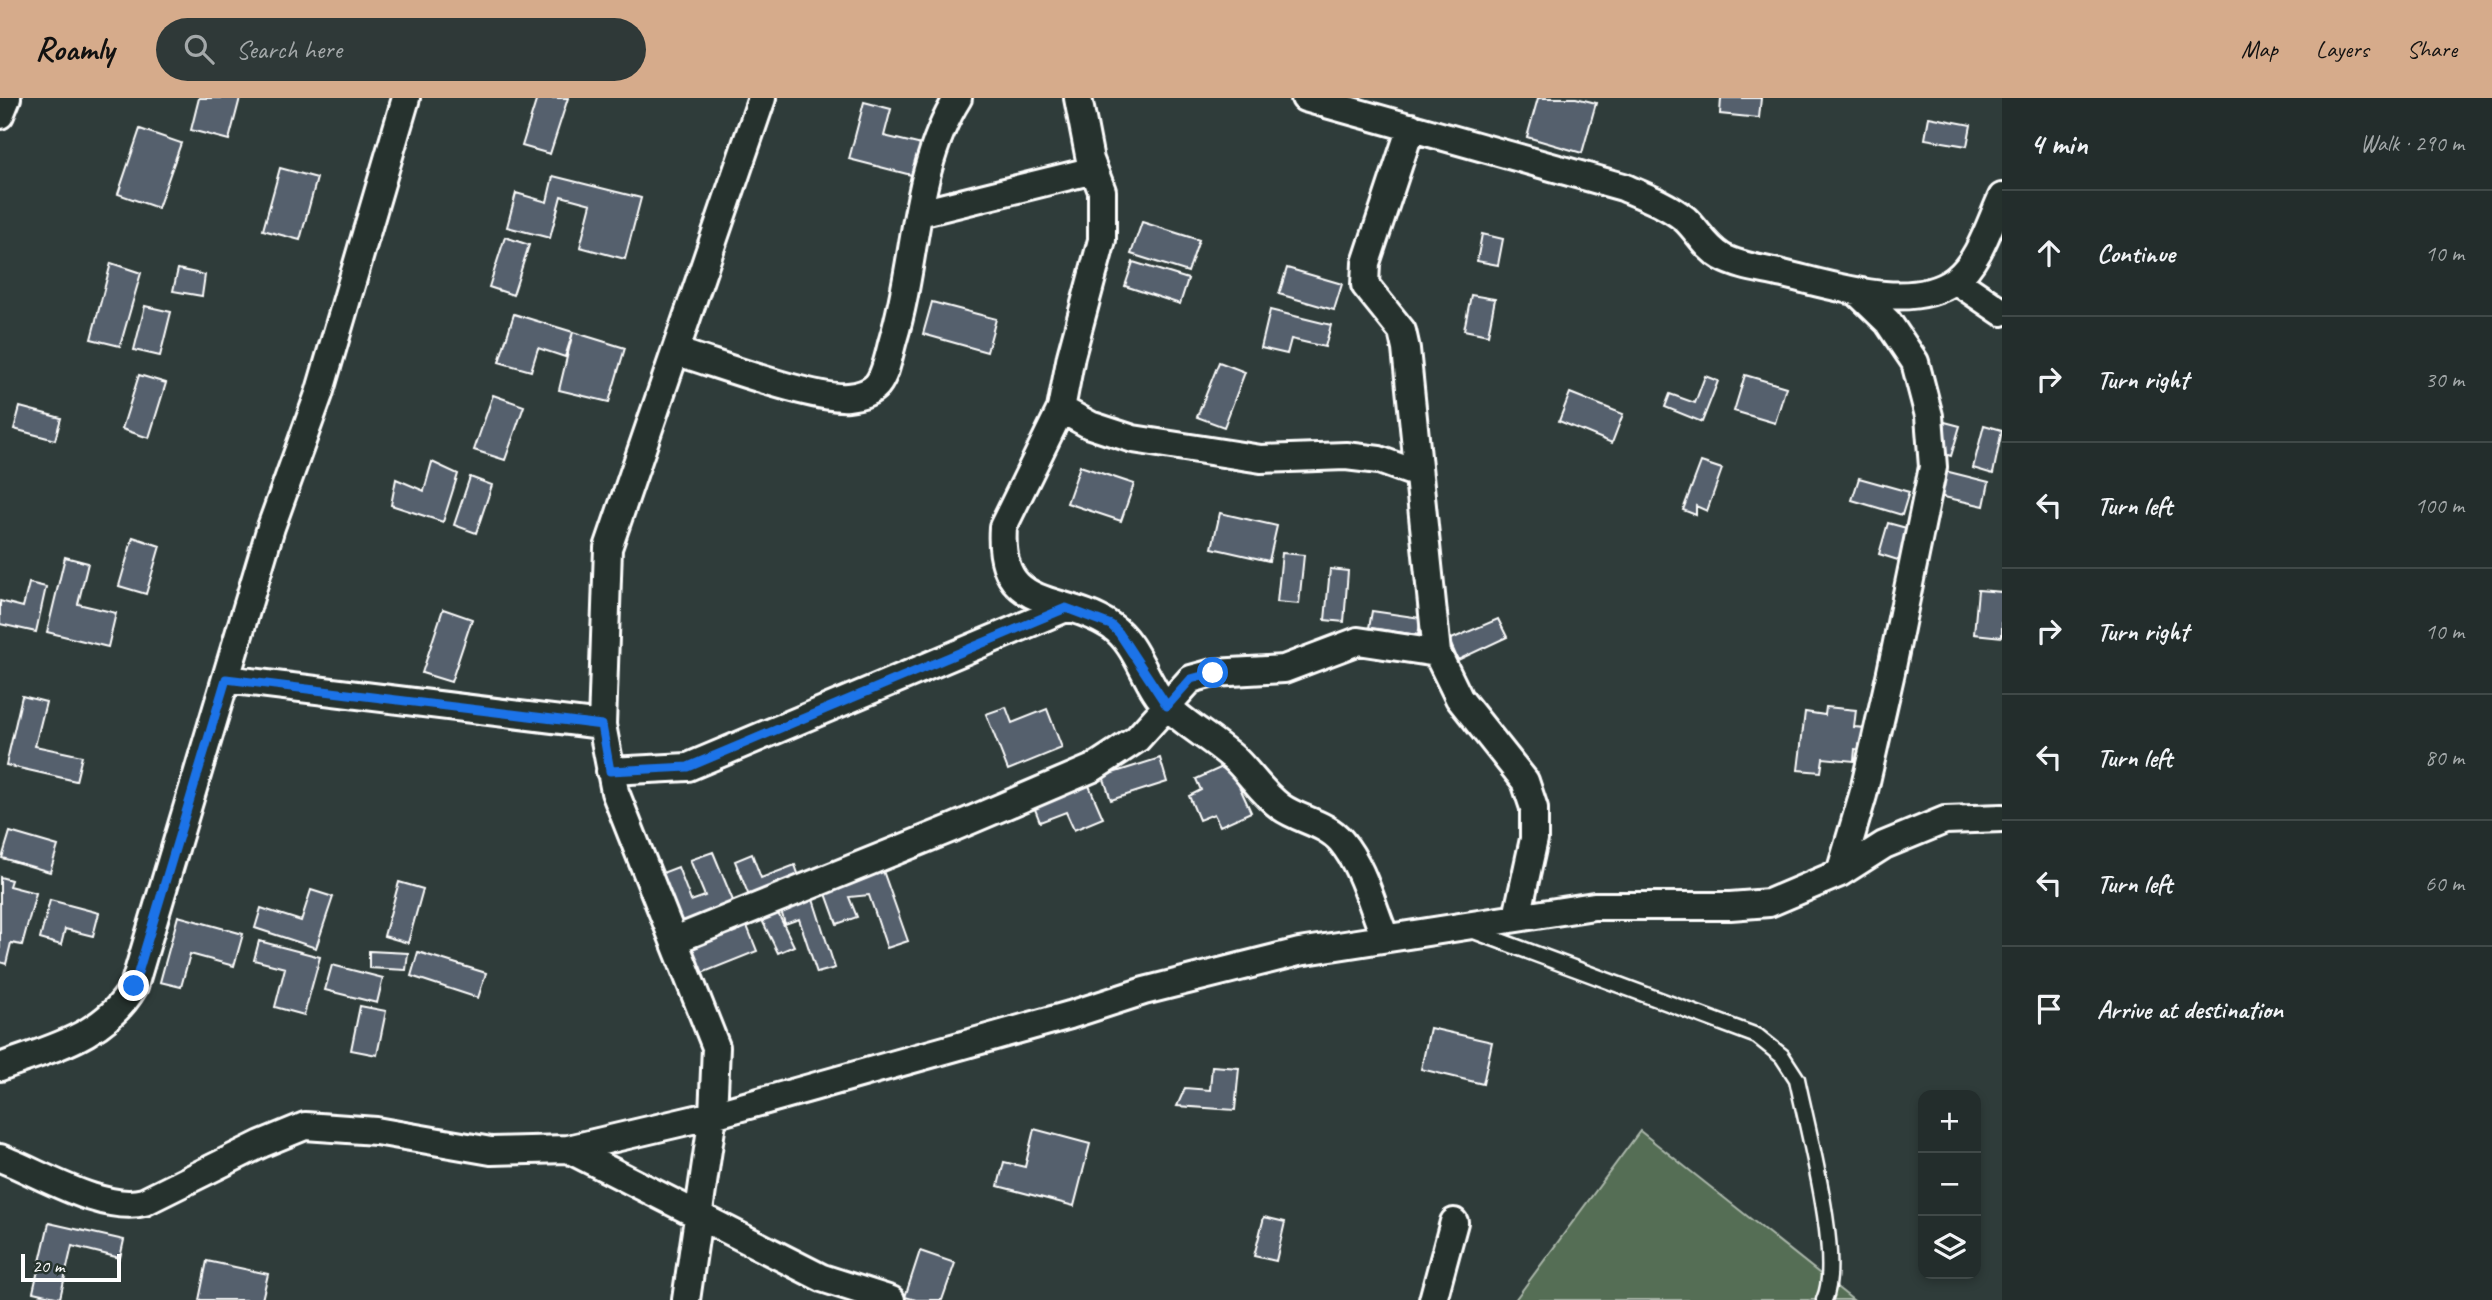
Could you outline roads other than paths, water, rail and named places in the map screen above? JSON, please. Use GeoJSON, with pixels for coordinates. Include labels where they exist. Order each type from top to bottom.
{"type":"FeatureCollection","features":[{"type":"Feature","properties":{"kind":"street"},"geometry":{"type":"LineString","coordinates":[[0,115],[7,98]]}},
{"type":"Feature","properties":{"kind":"street"},"geometry":{"type":"LineString","coordinates":[[0,1067],[96,1029],[123,1005],[142,966],[271,527],[327,369],[406,98]]}},
{"type":"Feature","properties":{"kind":"street"},"geometry":{"type":"LineString","coordinates":[[686,1300],[713,1115],[716,1047],[615,792],[610,771],[602,725],[608,548],[762,98]]}},
{"type":"Feature","properties":{"kind":"street"},"geometry":{"type":"LineString","coordinates":[[677,352],[818,393],[845,397],[865,394],[876,386],[884,371],[900,318],[920,213],[939,135],[958,98]]}},
{"type":"Feature","properties":{"kind":"street"},"geometry":{"type":"LineString","coordinates":[[1078,98],[1094,170],[1102,191],[1102,240],[1071,356],[1061,409],[1003,527],[1001,549],[1006,570],[1032,597],[1111,625],[1167,706],[1219,745],[1283,808],[1339,838],[1353,858],[1385,937]]}},
{"type":"Feature","properties":{"kind":"street"},"geometry":{"type":"LineString","coordinates":[[1305,98],[1623,187],[1663,205],[1687,221],[1700,239],[1724,258],[1857,292],[1891,295],[1921,293],[1955,280],[1972,261],[2002,197]]}},
{"type":"Feature","properties":{"kind":"street"},"geometry":{"type":"LineString","coordinates":[[1411,127],[1366,263],[1364,285],[1402,331],[1437,653],[1460,698],[1525,781],[1534,808],[1534,839],[1517,917]]}},
{"type":"Feature","properties":{"kind":"street"},"geometry":{"type":"LineString","coordinates":[[920,213],[1094,170]]}},
{"type":"Feature","properties":{"kind":"street"},"geometry":{"type":"LineString","coordinates":[[1955,280],[2002,313]]}},
{"type":"Feature","properties":{"kind":"street"},"geometry":{"type":"LineString","coordinates":[[1840,873],[1863,796],[1933,467],[1929,416],[1915,362],[1888,322],[1857,292]]}},
{"type":"Feature","properties":{"kind":"street"},"geometry":{"type":"LineString","coordinates":[[1061,409],[1090,425],[1133,439],[1261,459],[1346,456],[1379,460],[1418,474]]}},
{"type":"Feature","properties":{"kind":"street"},"geometry":{"type":"LineString","coordinates":[[610,771],[688,767],[1066,608]]}},
{"type":"Feature","properties":{"kind":"street"},"geometry":{"type":"LineString","coordinates":[[675,940],[1093,768],[1137,739],[1181,687],[1201,675],[1284,669],[1358,641],[1437,653]]}},
{"type":"Feature","properties":{"kind":"street"},"geometry":{"type":"LineString","coordinates":[[226,679],[602,725]]}},
{"type":"Feature","properties":{"kind":"street"},"geometry":{"type":"LineString","coordinates":[[0,1158],[101,1200],[127,1205],[144,1202],[261,1144],[305,1126],[376,1131],[491,1151],[568,1149],[713,1115],[1057,1019],[1144,991],[1299,951],[1594,906],[1730,906],[1769,902],[1840,873],[1884,845],[1945,820],[2002,818]]}},
{"type":"Feature","properties":{"kind":"street"},"geometry":{"type":"LineString","coordinates":[[568,1149],[822,1279],[891,1300]]}},
{"type":"Feature","properties":{"kind":"street"},"geometry":{"type":"LineString","coordinates":[[1433,1300],[1454,1222]]}},
{"type":"Feature","properties":{"kind":"lane"},"geometry":{"type":"LineString","coordinates":[[1460,926],[1757,1037],[1782,1056],[1797,1079],[1832,1254],[1829,1289],[1824,1300]]}}]}
